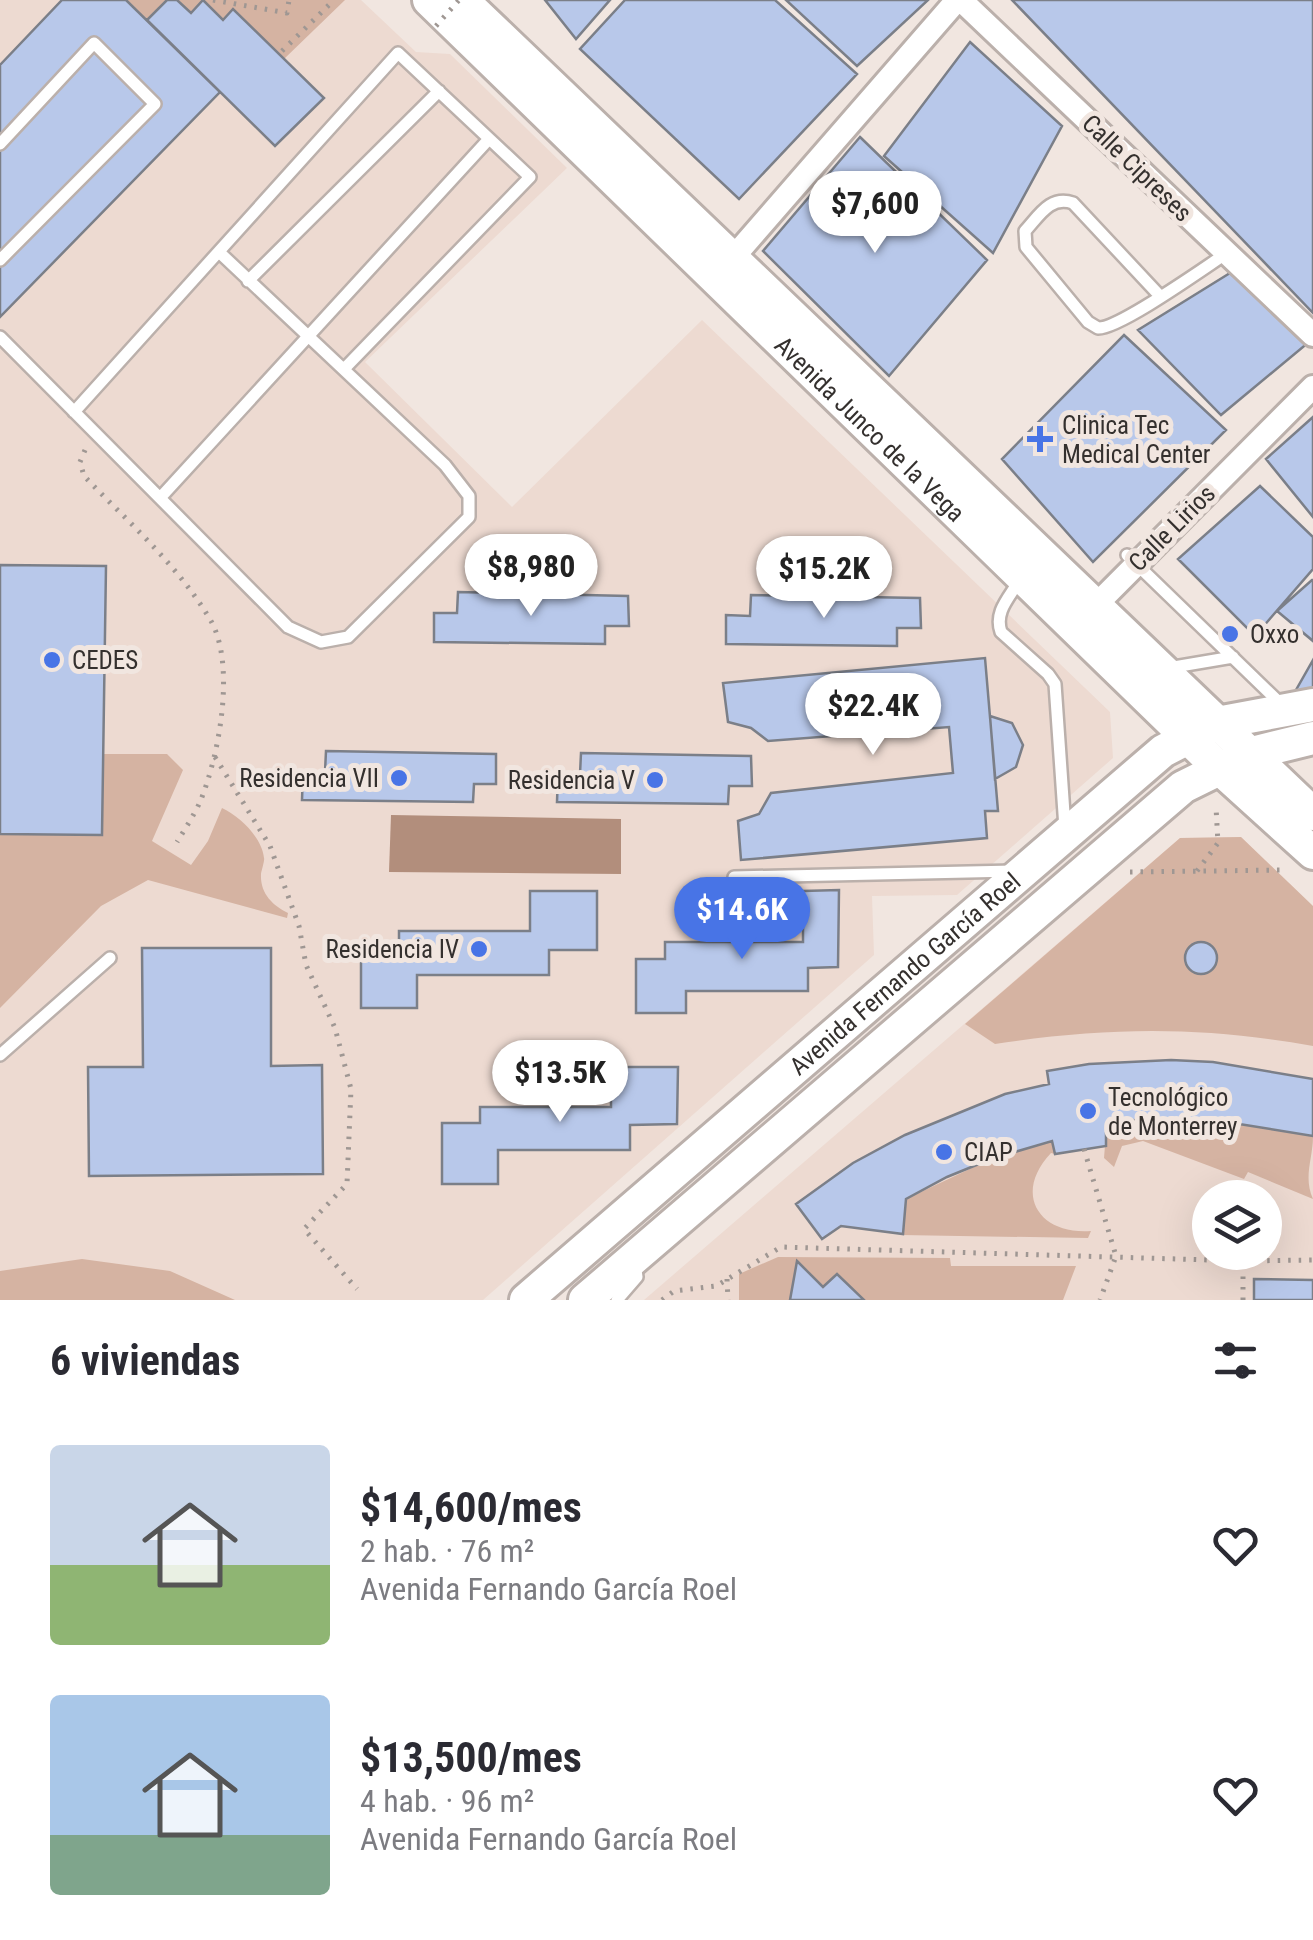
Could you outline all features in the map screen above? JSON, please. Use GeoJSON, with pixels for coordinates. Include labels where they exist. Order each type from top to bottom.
{"type":"FeatureCollection","features":[{"type":"Feature","properties":{"kind":"street","name":"Calle Cipreses"},"geometry":{"type":"LineString","coordinates":[[959,0],[1313,336]]}},
{"type":"Feature","properties":{"kind":"street"},"geometry":{"type":"LineString","coordinates":[[724,269],[959,0]]}},
{"type":"Feature","properties":{"kind":"street","name":"Avenida Junco de la Vega"},"geometry":{"type":"LineString","coordinates":[[443,5],[724,269],[1201,730],[1252,754],[1313,814]]}},
{"type":"Feature","properties":{"kind":"street","name":"Calle Lirios"},"geometry":{"type":"LineString","coordinates":[[1084,617],[1132,560],[1313,387]]}},
{"type":"Feature","properties":{"kind":"street","name":"Avenida Junco de la Vega"},"geometry":{"type":"LineString","coordinates":[[1084,617],[1160,670],[1201,730],[1217,781],[1302,862]]}},
{"type":"Feature","properties":{"kind":"street","name":"Avenida Fernando García Roel"},"geometry":{"type":"LineString","coordinates":[[526,1300],[1163,751],[1201,730],[1300,707]]}},
{"type":"Feature","properties":{"kind":"street","name":"Avenida Fernando García Roel"},"geometry":{"type":"LineString","coordinates":[[585,1300],[1183,787],[1217,781],[1252,754],[1313,738]]}},
{"type":"Feature","properties":{"kind":"lane"},"geometry":{"type":"LineString","coordinates":[[0,144],[94,43],[155,104],[0,260]]}},
{"type":"Feature","properties":{"kind":"lane"},"geometry":{"type":"LineString","coordinates":[[74,412],[398,52],[530,177],[344,369]]}},
{"type":"Feature","properties":{"kind":"lane"},"geometry":{"type":"LineString","coordinates":[[248,282],[439,91]]}},
{"type":"Feature","properties":{"kind":"lane"},"geometry":{"type":"LineString","coordinates":[[160,498],[489,139]]}},
{"type":"Feature","properties":{"kind":"lane"},"geometry":{"type":"LineString","coordinates":[[1160,296],[1073,203],[1064,200],[1050,204],[1025,231],[1026,247],[1088,322],[1098,328],[1114,325],[1227,254]]}},
{"type":"Feature","properties":{"kind":"lane"},"geometry":{"type":"LineString","coordinates":[[0,337],[288,627],[321,642],[348,637],[469,517],[471,504],[464,488],[445,465],[218,252]]}},
{"type":"Feature","properties":{"kind":"lane"},"geometry":{"type":"LineString","coordinates":[[1132,560],[1233,657],[1300,707]]}},
{"type":"Feature","properties":{"kind":"lane"},"geometry":{"type":"LineString","coordinates":[[1031,565],[1003,606],[998,623],[1001,632],[1054,684],[1065,832]]}},
{"type":"Feature","properties":{"kind":"lane"},"geometry":{"type":"LineString","coordinates":[[1160,670],[1233,657]]}},
{"type":"Feature","properties":{"kind":"lane"},"geometry":{"type":"LineString","coordinates":[[734,877],[1021,871]]}},
{"type":"Feature","properties":{"kind":"lane"},"geometry":{"type":"LineString","coordinates":[[0,1055],[110,958]]}},
{"type":"Feature","properties":{"kind":"lane"},"geometry":{"type":"LineString","coordinates":[[617,1300],[637,1277],[633,1259]]}},
{"type":"Feature","properties":{"kind":"path"},"geometry":{"type":"LineString","coordinates":[[213,0],[287,13],[289,0]]}},
{"type":"Feature","properties":{"kind":"path"},"geometry":{"type":"LineString","coordinates":[[282,50],[334,0]]}},
{"type":"Feature","properties":{"kind":"path"},"geometry":{"type":"LineString","coordinates":[[95,433],[80,462],[84,476],[171,568],[212,623],[222,662],[216,757],[200,804],[177,842]]}},
{"type":"Feature","properties":{"kind":"path"},"geometry":{"type":"LineString","coordinates":[[216,757],[270,846],[299,926],[306,965],[335,1028],[351,1089],[347,1184],[304,1229],[357,1289]]}},
{"type":"Feature","properties":{"kind":"path"},"geometry":{"type":"LineString","coordinates":[[1198,871],[1218,843],[1217,781]]}},
{"type":"Feature","properties":{"kind":"path"},"geometry":{"type":"LineString","coordinates":[[1128,872],[1198,871],[1302,862]]}},
{"type":"Feature","properties":{"kind":"path"},"geometry":{"type":"LineString","coordinates":[[1084,1149],[1116,1256],[1100,1300]]}},
{"type":"Feature","properties":{"kind":"path"},"geometry":{"type":"LineString","coordinates":[[662,1300],[674,1291],[716,1286],[781,1247],[1192,1259]]}},
{"type":"Feature","properties":{"kind":"path"},"geometry":{"type":"LineString","coordinates":[[1282,1260],[1313,1260]]}},
{"type":"Feature","properties":{"kind":"path"},"geometry":{"type":"LineString","coordinates":[[1243,1270],[1243,1300]]}},
{"type":"Feature","properties":{"kind":"path"},"geometry":{"type":"LineString","coordinates":[[728,1280],[728,1300]]}},
{"type":"Feature","properties":{"kind":"shaded area"},"geometry":{"type":"Polygon","coordinates":[[[0,0],[361,0],[416,52],[450,54],[567,168],[365,362],[512,507],[702,320],[1110,712],[1113,758],[957,895],[872,896],[874,955],[483,1300],[0,1300],[0,0]]]}},
{"type":"Feature","properties":{"kind":"shaded area"},"geometry":{"type":"Polygon","coordinates":[[[126,0],[167,0],[147,20],[126,0]]]}},
{"type":"Feature","properties":{"kind":"shaded area"},"geometry":{"type":"Polygon","coordinates":[[[177,0],[345,0],[284,59],[234,9],[223,20],[203,1],[191,13],[177,0]]]}},
{"type":"Feature","properties":{"kind":"shaded area"},"geometry":{"type":"Polygon","coordinates":[[[103,754],[167,754],[183,770],[152,841],[191,865],[208,841],[222,808],[249,828],[259,842],[265,893],[288,913],[287,918],[148,880],[101,906],[0,1008],[0,834],[102,835],[103,754]]]}},
{"type":"Feature","properties":{"kind":"shaded area"},"geometry":{"type":"Polygon","coordinates":[[[391,815],[621,819],[621,874],[389,872],[391,815]]]}},
{"type":"Feature","properties":{"kind":"shaded area","name":"Tecnológico de Monterrey"},"geometry":{"type":"Polygon","coordinates":[[[1241,837],[1313,906],[1313,1300],[644,1300],[1180,838],[1241,837]]]}},
{"type":"Feature","properties":{"kind":"shaded area"},"geometry":{"type":"Polygon","coordinates":[[[1241,837],[1313,906],[1313,1046],[1232,1035],[1154,1031],[1077,1034],[995,1044],[965,1024],[1180,838],[1241,837]]]}},
{"type":"Feature","properties":{"kind":"shaded area"},"geometry":{"type":"Polygon","coordinates":[[[1131,1120],[1233,1123],[1313,1136],[1309,1175],[1313,1199],[1282,1186],[1282,1180],[1267,1180],[1248,1172],[1244,1179],[1143,1141],[1122,1146],[1114,1167],[1104,1158],[1106,1133],[1131,1130],[1131,1120]]]}},
{"type":"Feature","properties":{"kind":"shaded area"},"geometry":{"type":"Polygon","coordinates":[[[1052,1141],[1055,1154],[1051,1153],[1040,1168],[1034,1183],[1037,1208],[1057,1226],[1091,1231],[1088,1238],[901,1235],[906,1199],[991,1159],[1052,1141]]]}},
{"type":"Feature","properties":{"kind":"shaded area"},"geometry":{"type":"Polygon","coordinates":[[[778,1257],[950,1258],[951,1266],[1076,1266],[1063,1300],[739,1300],[739,1274],[778,1257]]]}},
{"type":"Feature","properties":{"kind":"shaded area"},"geometry":{"type":"Polygon","coordinates":[[[82,1259],[170,1271],[235,1300],[0,1300],[0,1271],[82,1259]]]}},
{"type":"Feature","properties":{"kind":"building"},"geometry":{"type":"Polygon","coordinates":[[[62,0],[126,0],[220,92],[0,317],[0,65],[62,0]]]}},
{"type":"Feature","properties":{"kind":"building"},"geometry":{"type":"Polygon","coordinates":[[[167,0],[177,0],[191,13],[203,0],[223,20],[233,9],[324,98],[275,146],[147,20],[167,0]]]}},
{"type":"Feature","properties":{"kind":"building"},"geometry":{"type":"Polygon","coordinates":[[[545,0],[610,0],[576,39],[545,0]]]}},
{"type":"Feature","properties":{"kind":"building"},"geometry":{"type":"Polygon","coordinates":[[[625,0],[775,0],[857,74],[739,199],[580,49],[625,0]]]}},
{"type":"Feature","properties":{"kind":"building"},"geometry":{"type":"Polygon","coordinates":[[[786,0],[928,0],[857,66],[786,0]]]}},
{"type":"Feature","properties":{"kind":"building"},"geometry":{"type":"Polygon","coordinates":[[[1012,0],[1313,0],[1313,313],[1012,0]]]}},
{"type":"Feature","properties":{"kind":"building"},"geometry":{"type":"Polygon","coordinates":[[[970,42],[1062,126],[993,253],[884,156],[970,42]]]}},
{"type":"Feature","properties":{"kind":"building"},"geometry":{"type":"Polygon","coordinates":[[[860,137],[987,260],[889,376],[763,251],[860,137]]]}},
{"type":"Feature","properties":{"kind":"building"},"geometry":{"type":"Polygon","coordinates":[[[1230,273],[1309,342],[1221,415],[1138,330],[1230,273]]]}},
{"type":"Feature","properties":{"kind":"building"},"geometry":{"type":"Polygon","coordinates":[[[1124,335],[1226,430],[1093,562],[1002,459],[1124,335]]]}},
{"type":"Feature","properties":{"kind":"building"},"geometry":{"type":"Polygon","coordinates":[[[1313,417],[1313,517],[1266,459],[1313,417]]]}},
{"type":"Feature","properties":{"kind":"building"},"geometry":{"type":"Polygon","coordinates":[[[1260,486],[1313,537],[1313,569],[1255,636],[1178,559],[1260,486]]]}},
{"type":"Feature","properties":{"kind":"building","name":"CEDES"},"geometry":{"type":"Polygon","coordinates":[[[0,565],[106,566],[102,835],[0,834],[0,565]]]}},
{"type":"Feature","properties":{"kind":"building"},"geometry":{"type":"Polygon","coordinates":[[[1313,580],[1313,641],[1277,611],[1313,580]]]}},
{"type":"Feature","properties":{"kind":"building"},"geometry":{"type":"Polygon","coordinates":[[[458,592],[628,596],[629,626],[605,626],[605,644],[434,642],[434,613],[457,613],[458,592]]]}},
{"type":"Feature","properties":{"kind":"building"},"geometry":{"type":"Polygon","coordinates":[[[751,595],[920,598],[921,628],[897,628],[897,646],[726,644],[726,615],[750,616],[751,595]]]}},
{"type":"Feature","properties":{"kind":"building"},"geometry":{"type":"Polygon","coordinates":[[[985,658],[998,811],[985,811],[987,838],[741,860],[738,821],[759,814],[771,793],[953,773],[949,727],[768,741],[751,728],[728,722],[723,683],[985,658]]]}},
{"type":"Feature","properties":{"kind":"building"},"geometry":{"type":"Polygon","coordinates":[[[1313,660],[1313,689],[1292,697],[1313,660]]]}},
{"type":"Feature","properties":{"kind":"building"},"geometry":{"type":"Polygon","coordinates":[[[990,716],[1012,723],[1023,745],[1016,767],[995,779],[990,716]]]}},
{"type":"Feature","properties":{"kind":"building","name":"Residencia VII"},"geometry":{"type":"Polygon","coordinates":[[[326,751],[496,754],[496,784],[474,784],[473,802],[302,800],[303,772],[325,772],[326,751]]]}},
{"type":"Feature","properties":{"kind":"building","name":"Residencia V"},"geometry":{"type":"Polygon","coordinates":[[[581,753],[751,756],[752,786],[729,786],[728,804],[557,802],[558,774],[580,774],[581,753]]]}},
{"type":"Feature","properties":{"kind":"building"},"geometry":{"type":"Polygon","coordinates":[[[839,890],[838,967],[808,968],[808,991],[686,991],[686,1013],[636,1013],[636,959],[665,959],[665,942],[803,942],[803,891],[839,890]]]}},
{"type":"Feature","properties":{"kind":"building","name":"Residencia IV"},"geometry":{"type":"Polygon","coordinates":[[[530,891],[597,891],[597,950],[549,950],[549,975],[417,975],[417,1008],[361,1008],[361,947],[399,947],[399,931],[530,931],[530,891]]]}},
{"type":"Feature","properties":{"kind":"building"},"geometry":{"type":"Polygon","coordinates":[[[1201,942],[1212,947],[1217,958],[1212,969],[1201,974],[1190,969],[1185,958],[1190,947],[1201,942]]]}},
{"type":"Feature","properties":{"kind":"building"},"geometry":{"type":"Polygon","coordinates":[[[142,948],[271,948],[271,1066],[322,1065],[323,1174],[89,1176],[88,1067],[143,1067],[142,948]]]}},
{"type":"Feature","properties":{"kind":"building","name":"CIAP"},"geometry":{"type":"Polygon","coordinates":[[[1213,1062],[1313,1079],[1313,1136],[1233,1123],[1131,1120],[1132,1130],[1106,1133],[1106,1146],[1055,1154],[1052,1141],[947,1177],[906,1199],[903,1234],[841,1226],[822,1239],[796,1204],[853,1163],[905,1135],[1005,1094],[1049,1084],[1047,1071],[1089,1064],[1213,1062]]]}},
{"type":"Feature","properties":{"kind":"building"},"geometry":{"type":"Polygon","coordinates":[[[611,1067],[678,1067],[677,1124],[630,1125],[630,1150],[498,1150],[498,1184],[442,1184],[442,1123],[480,1123],[480,1107],[611,1107],[611,1067]]]}},
{"type":"Feature","properties":{"kind":"building"},"geometry":{"type":"Polygon","coordinates":[[[797,1261],[823,1287],[837,1274],[864,1300],[790,1300],[797,1261]]]}},
{"type":"Feature","properties":{"kind":"building"},"geometry":{"type":"Polygon","coordinates":[[[1254,1279],[1313,1280],[1313,1300],[1254,1300],[1254,1279]]]}},
{"type":"Feature","properties":{"kind":"place","name":"Clinica Tec Medical Center"},"geometry":{"type":"Point","coordinates":[1040,439]}},
{"type":"Feature","properties":{"kind":"place","name":"Oxxo"},"geometry":{"type":"Point","coordinates":[1230,634]}},
{"type":"Feature","properties":{"kind":"place","name":"CEDES"},"geometry":{"type":"Point","coordinates":[52,660]}},
{"type":"Feature","properties":{"kind":"place","name":"Residencia VII"},"geometry":{"type":"Point","coordinates":[399,778]}},
{"type":"Feature","properties":{"kind":"place","name":"Residencia V"},"geometry":{"type":"Point","coordinates":[655,780]}},
{"type":"Feature","properties":{"kind":"place","name":"Residencia IV"},"geometry":{"type":"Point","coordinates":[479,949]}},
{"type":"Feature","properties":{"kind":"place","name":"Tecnológico de Monterrey"},"geometry":{"type":"Point","coordinates":[1088,1111]}},
{"type":"Feature","properties":{"kind":"place","name":"CIAP"},"geometry":{"type":"Point","coordinates":[944,1152]}}]}
